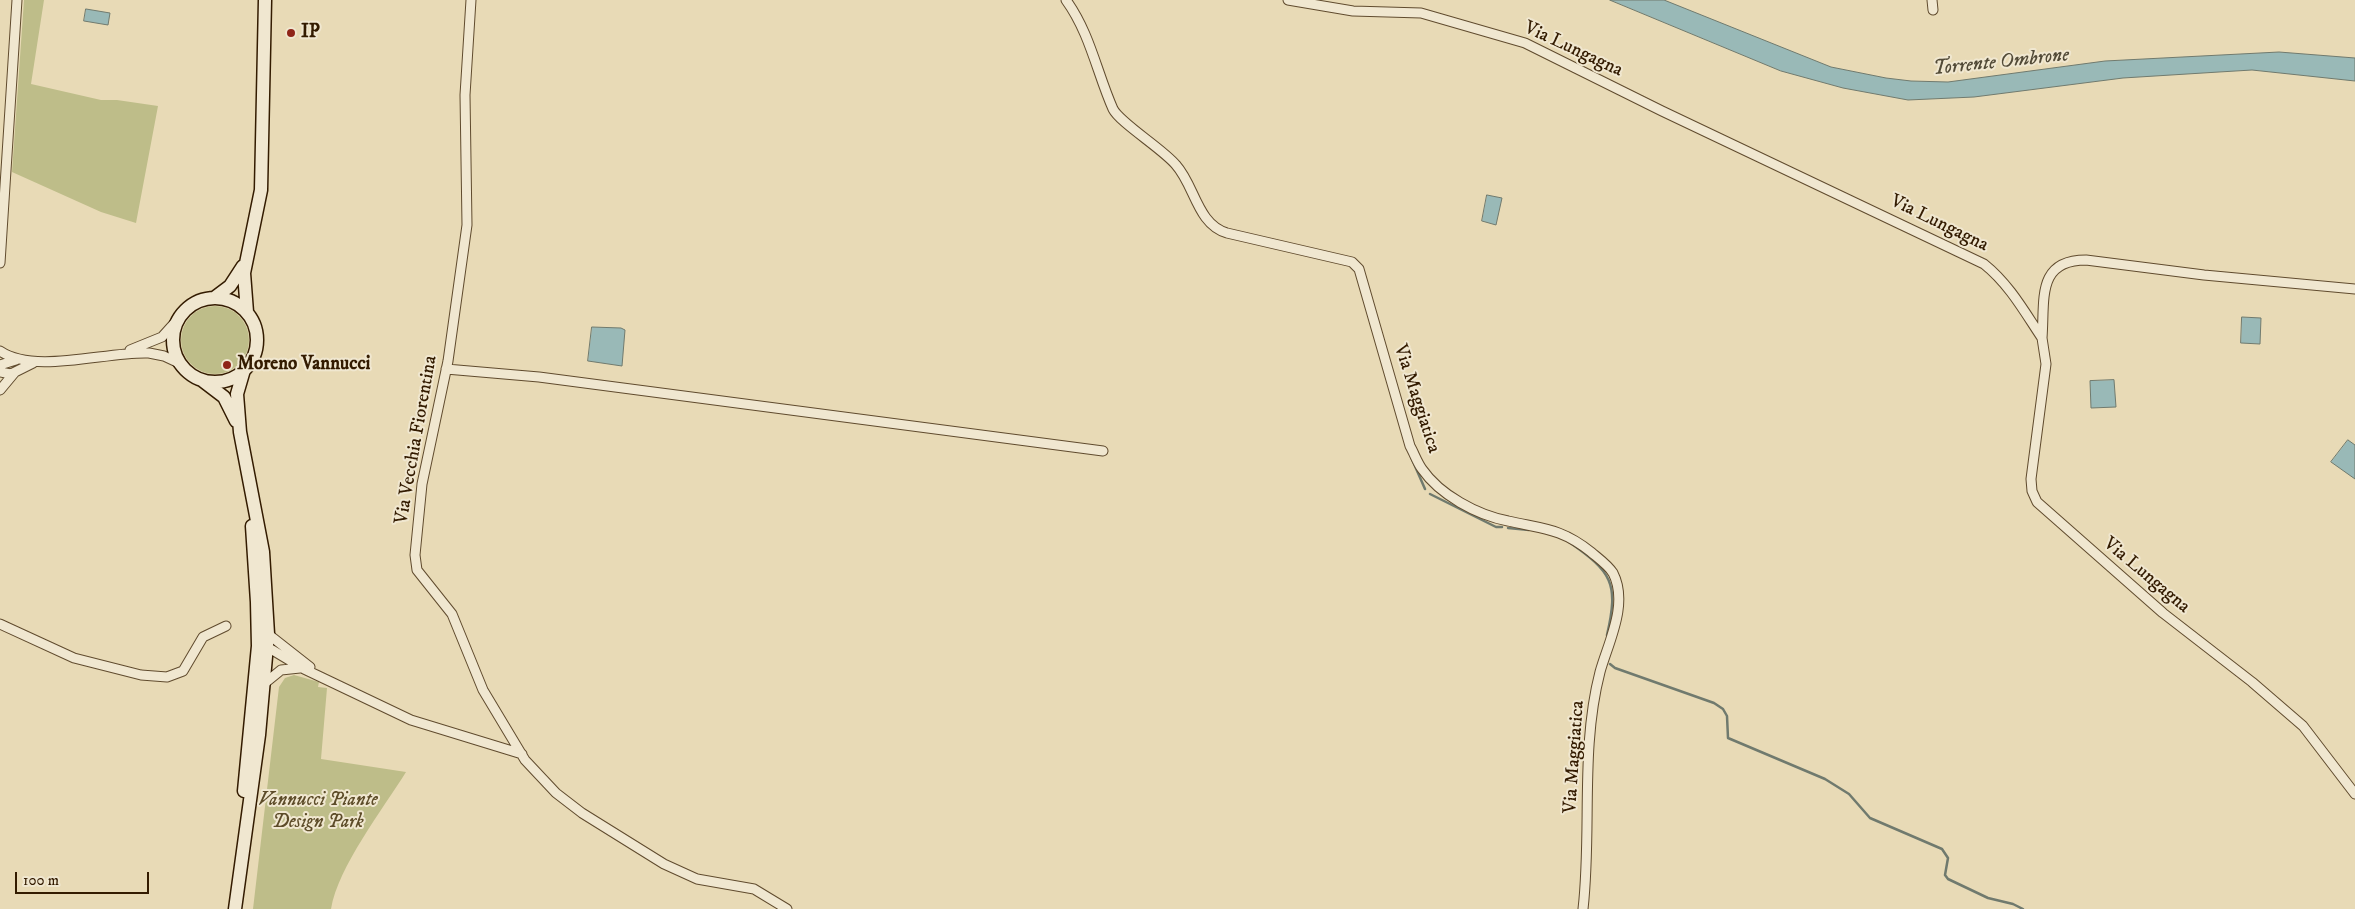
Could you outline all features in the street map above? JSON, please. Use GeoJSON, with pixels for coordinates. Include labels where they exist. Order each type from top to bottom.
{"type":"FeatureCollection","features":[{"type":"Feature","properties":{"kind":"main road"},"geometry":{"type":"LineString","coordinates":[[247,312],[244,287],[246,261],[254,232],[260,190],[265,0]]}},
{"type":"Feature","properties":{"kind":"main road"},"geometry":{"type":"LineString","coordinates":[[214,298],[230,286],[246,261]]}},
{"type":"Feature","properties":{"kind":"main road"},"geometry":{"type":"LineString","coordinates":[[240,432],[224,397],[189,373],[175,353],[173,341],[174,328],[180,317],[197,302],[214,298],[229,300],[247,312],[254,323],[257,340],[254,356],[244,370],[237,391],[240,432],[252,499],[251,515],[263,634],[240,845],[242,852]]}},
{"type":"Feature","properties":{"kind":"main road"},"geometry":{"type":"LineString","coordinates":[[200,379],[220,381],[233,378],[244,370]]}},
{"type":"Feature","properties":{"kind":"main road"},"geometry":{"type":"LineString","coordinates":[[235,909],[242,852],[245,846],[265,683],[268,649],[263,634]]}},
{"type":"Feature","properties":{"kind":"street"},"geometry":{"type":"LineString","coordinates":[[0,263],[17,0]]}},
{"type":"Feature","properties":{"kind":"street","name":"Via Vecchia Fiorentina"},"geometry":{"type":"LineString","coordinates":[[471,0],[464,96],[467,225],[446,369],[422,484],[415,566],[421,577],[452,614],[483,690],[522,754],[543,781],[566,802],[653,858],[697,878],[754,890],[787,909]]}},
{"type":"Feature","properties":{"kind":"street","name":"Via Maggiatica"},"geometry":{"type":"LineString","coordinates":[[1066,0],[1084,33],[1114,111],[1176,164],[1192,188],[1209,224],[1223,232],[1343,260],[1356,266],[1361,275],[1410,446],[1422,469],[1438,486],[1466,505],[1502,520],[1543,528],[1566,535],[1585,548],[1612,573],[1618,589],[1617,614],[1600,673],[1592,715],[1582,909]]}},
{"type":"Feature","properties":{"kind":"street","name":"Via Lungagna"},"geometry":{"type":"LineString","coordinates":[[1288,0],[1353,11],[1421,14],[1525,43],[1662,111],[1976,259],[2002,281],[2016,297],[2042,338],[2046,364],[2031,479],[2032,491],[2037,502],[2163,613],[2252,682],[2303,726],[2355,794]]}},
{"type":"Feature","properties":{"kind":"street"},"geometry":{"type":"LineString","coordinates":[[1932,0],[1933,10]]}},
{"type":"Feature","properties":{"kind":"street"},"geometry":{"type":"LineString","coordinates":[[2042,338],[2046,282],[2054,270],[2068,260],[2086,260],[2204,275],[2355,289]]}},
{"type":"Feature","properties":{"kind":"street"},"geometry":{"type":"LineString","coordinates":[[116,355],[159,339],[180,317]]}},
{"type":"Feature","properties":{"kind":"street"},"geometry":{"type":"LineString","coordinates":[[0,351],[17,360]]}},
{"type":"Feature","properties":{"kind":"street"},"geometry":{"type":"LineString","coordinates":[[0,364],[17,360],[36,362],[154,353],[181,364]]}},
{"type":"Feature","properties":{"kind":"street"},"geometry":{"type":"LineString","coordinates":[[0,372],[6,374],[15,372],[36,362]]}},
{"type":"Feature","properties":{"kind":"street"},"geometry":{"type":"LineString","coordinates":[[446,369],[548,378],[1103,451]]}},
{"type":"Feature","properties":{"kind":"street"},"geometry":{"type":"LineString","coordinates":[[0,390],[15,372]]}},
{"type":"Feature","properties":{"kind":"street"},"geometry":{"type":"LineString","coordinates":[[0,624],[74,658],[141,675],[167,678],[183,671],[202,637],[226,626]]}},
{"type":"Feature","properties":{"kind":"street"},"geometry":{"type":"LineString","coordinates":[[263,634],[332,683]]}},
{"type":"Feature","properties":{"kind":"street"},"geometry":{"type":"LineString","coordinates":[[268,649],[332,683],[420,724],[522,754]]}},
{"type":"Feature","properties":{"kind":"street"},"geometry":{"type":"LineString","coordinates":[[265,683],[281,670],[289,668],[304,669]]}},
{"type":"Feature","properties":{"kind":"green space"},"geometry":{"type":"Polygon","coordinates":[[[24,0],[44,0],[31,84],[101,100],[117,100],[158,106],[136,223],[101,212],[12,172],[24,0]]]}},
{"type":"Feature","properties":{"kind":"green space"},"geometry":{"type":"Polygon","coordinates":[[[215,306],[228,309],[239,316],[246,327],[249,340],[246,353],[239,364],[228,371],[215,374],[202,371],[191,364],[184,353],[181,340],[184,327],[191,316],[202,309],[215,306]]]}},
{"type":"Feature","properties":{"kind":"green space","name":"Vannucci Piante Design Park"},"geometry":{"type":"Polygon","coordinates":[[[294,675],[319,682],[318,687],[327,688],[321,759],[406,772],[362,839],[342,875],[331,909],[253,909],[279,687],[285,678],[294,675]]]}},
{"type":"Feature","properties":{"kind":"water"},"geometry":{"type":"Polygon","coordinates":[[[1610,0],[1664,0],[1831,67],[1911,81],[1948,82],[2105,61],[2279,52],[2355,58],[2355,81],[2252,70],[2123,78],[1974,97],[1908,100],[1843,88],[1781,71],[1610,0]]]}},
{"type":"Feature","properties":{"kind":"water"},"geometry":{"type":"Polygon","coordinates":[[[86,9],[110,13],[108,25],[84,21],[86,9]]]}},
{"type":"Feature","properties":{"kind":"water"},"geometry":{"type":"Polygon","coordinates":[[[1487,195],[1502,198],[1496,225],[1482,221],[1487,195]]]}},
{"type":"Feature","properties":{"kind":"water"},"geometry":{"type":"Polygon","coordinates":[[[2242,317],[2261,318],[2260,344],[2241,343],[2242,317]]]}},
{"type":"Feature","properties":{"kind":"water"},"geometry":{"type":"Polygon","coordinates":[[[592,327],[621,328],[625,330],[622,366],[588,361],[592,327]]]}},
{"type":"Feature","properties":{"kind":"water"},"geometry":{"type":"Polygon","coordinates":[[[2114,380],[2116,407],[2091,408],[2090,381],[2114,380]]]}},
{"type":"Feature","properties":{"kind":"water"},"geometry":{"type":"Polygon","coordinates":[[[2348,440],[2355,445],[2355,479],[2331,462],[2348,440]]]}},
{"type":"Feature","properties":{"kind":"waterway"},"geometry":{"type":"LineString","coordinates":[[1411,457],[1425,489]]}},
{"type":"Feature","properties":{"kind":"waterway"},"geometry":{"type":"LineString","coordinates":[[1430,494],[1496,527],[1502,527]]}},
{"type":"Feature","properties":{"kind":"waterway"},"geometry":{"type":"LineString","coordinates":[[1508,528],[1529,530]]}},
{"type":"Feature","properties":{"kind":"waterway"},"geometry":{"type":"LineString","coordinates":[[1569,542],[1595,562],[1609,580],[1612,591],[1612,603],[1607,635]]}},
{"type":"Feature","properties":{"kind":"waterway"},"geometry":{"type":"LineString","coordinates":[[1610,664],[1615,668],[1714,703],[1723,709],[1727,716],[1728,738],[1825,779],[1849,794],[1870,818],[1942,849],[1948,858],[1945,875],[1948,879],[1988,898],[2013,904],[2023,909]]}},
{"type":"Feature","properties":{"kind":"place","name":"IP"},"geometry":{"type":"Point","coordinates":[291,33]}},
{"type":"Feature","properties":{"kind":"place","name":"Moreno Vannucci"},"geometry":{"type":"Point","coordinates":[227,365]}},
{"type":"Feature","properties":{"kind":"water label","name":"Torrente Ombrone"},"geometry":{"type":"Point","coordinates":[2001,63]}}]}
